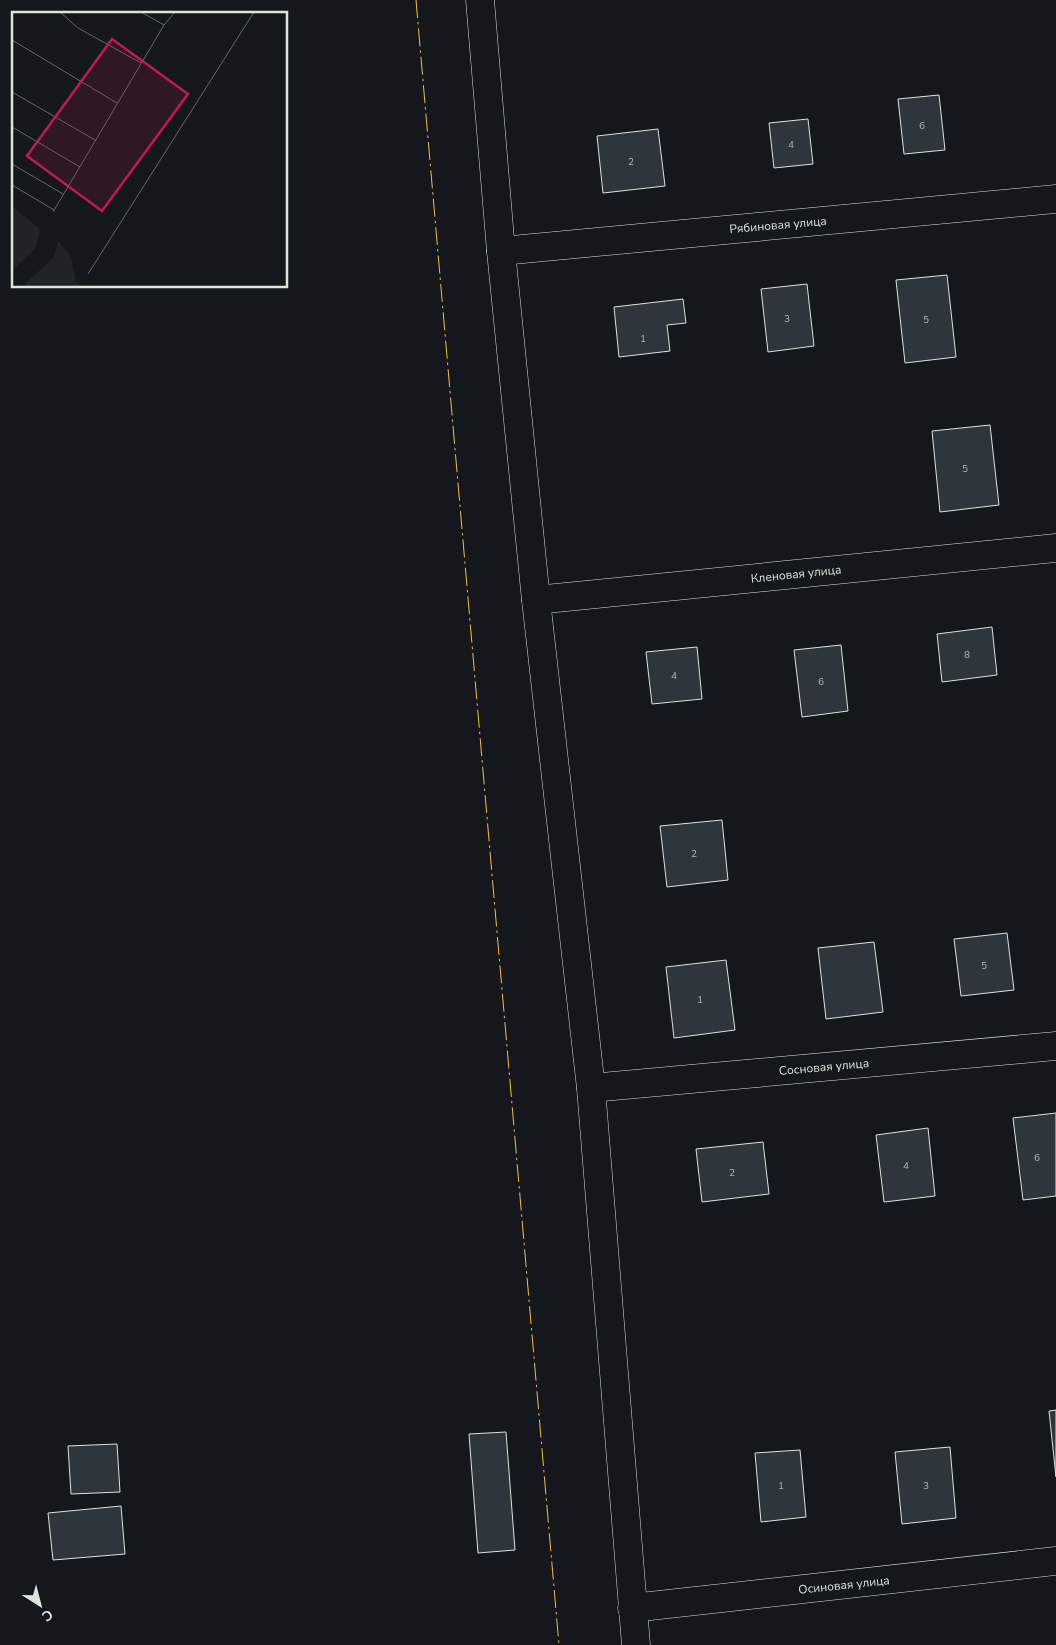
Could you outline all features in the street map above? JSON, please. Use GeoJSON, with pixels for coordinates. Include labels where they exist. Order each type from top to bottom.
{"type":"FeatureCollection","features":[{"type":"Feature","properties":{"kind":"street"},"geometry":{"type":"LineString","coordinates":[[480,0],[501,251],[536,600],[591,1088],[636,1645]]}},
{"type":"Feature","properties":{"kind":"street","name":"Рябиновая улица"},"geometry":{"type":"LineString","coordinates":[[501,251],[1056,199]]}},
{"type":"Feature","properties":{"kind":"street","name":"Кленовая улица"},"geometry":{"type":"LineString","coordinates":[[536,600],[1056,548]]}},
{"type":"Feature","properties":{"kind":"street","name":"Сосновая улица"},"geometry":{"type":"LineString","coordinates":[[591,1088],[1056,1046]]}},
{"type":"Feature","properties":{"kind":"street","name":"Осиновая улица"},"geometry":{"type":"LineString","coordinates":[[632,1608],[1056,1562]]}},
{"type":"Feature","properties":{"kind":"building"},"geometry":{"type":"Polygon","coordinates":[[[939,95],[945,150],[904,154],[898,99],[939,95]]]}},
{"type":"Feature","properties":{"kind":"building"},"geometry":{"type":"Polygon","coordinates":[[[808,119],[813,164],[774,168],[769,123],[808,119]]]}},
{"type":"Feature","properties":{"kind":"building"},"geometry":{"type":"Polygon","coordinates":[[[658,129],[665,186],[603,193],[597,136],[658,129]]]}},
{"type":"Feature","properties":{"kind":"building"},"geometry":{"type":"Polygon","coordinates":[[[947,275],[956,357],[905,363],[896,280],[947,275]]]}},
{"type":"Feature","properties":{"kind":"building"},"geometry":{"type":"Polygon","coordinates":[[[807,284],[814,346],[768,352],[761,289],[807,284]]]}},
{"type":"Feature","properties":{"kind":"building"},"geometry":{"type":"Polygon","coordinates":[[[683,299],[686,323],[667,325],[670,351],[619,357],[614,307],[683,299]]]}},
{"type":"Feature","properties":{"kind":"building"},"geometry":{"type":"Polygon","coordinates":[[[990,425],[999,505],[940,512],[932,431],[990,425]]]}},
{"type":"Feature","properties":{"kind":"building"},"geometry":{"type":"Polygon","coordinates":[[[992,627],[997,675],[942,682],[937,634],[992,627]]]}},
{"type":"Feature","properties":{"kind":"building"},"geometry":{"type":"Polygon","coordinates":[[[841,645],[848,711],[802,717],[794,650],[841,645]]]}},
{"type":"Feature","properties":{"kind":"building"},"geometry":{"type":"Polygon","coordinates":[[[697,647],[702,699],[652,704],[646,652],[697,647]]]}},
{"type":"Feature","properties":{"kind":"building"},"geometry":{"type":"Polygon","coordinates":[[[722,820],[728,880],[667,887],[660,826],[722,820]]]}},
{"type":"Feature","properties":{"kind":"building"},"geometry":{"type":"Polygon","coordinates":[[[1007,933],[1014,990],[961,996],[954,939],[1007,933]]]}},
{"type":"Feature","properties":{"kind":"building"},"geometry":{"type":"Polygon","coordinates":[[[874,942],[883,1012],[826,1019],[818,948],[874,942]]]}},
{"type":"Feature","properties":{"kind":"building"},"geometry":{"type":"Polygon","coordinates":[[[726,960],[735,1030],[674,1038],[666,967],[726,960]]]}},
{"type":"Feature","properties":{"kind":"building"},"geometry":{"type":"Polygon","coordinates":[[[1056,1113],[1056,1196],[1023,1200],[1013,1118],[1056,1113]]]}},
{"type":"Feature","properties":{"kind":"building"},"geometry":{"type":"Polygon","coordinates":[[[928,1128],[935,1196],[884,1202],[876,1135],[928,1128]]]}},
{"type":"Feature","properties":{"kind":"building"},"geometry":{"type":"Polygon","coordinates":[[[763,1142],[769,1194],[702,1202],[696,1149],[763,1142]]]}},
{"type":"Feature","properties":{"kind":"building"},"geometry":{"type":"Polygon","coordinates":[[[1056,1410],[1056,1477],[1049,1411],[1056,1410]]]}},
{"type":"Feature","properties":{"kind":"building"},"geometry":{"type":"Polygon","coordinates":[[[506,1432],[515,1550],[478,1553],[469,1434],[506,1432]]]}},
{"type":"Feature","properties":{"kind":"building"},"geometry":{"type":"Polygon","coordinates":[[[117,1444],[120,1492],[71,1494],[68,1446],[117,1444]]]}},
{"type":"Feature","properties":{"kind":"building"},"geometry":{"type":"Polygon","coordinates":[[[950,1447],[956,1518],[902,1524],[895,1452],[950,1447]]]}},
{"type":"Feature","properties":{"kind":"building"},"geometry":{"type":"Polygon","coordinates":[[[800,1450],[806,1517],[761,1522],[755,1453],[800,1450]]]}},
{"type":"Feature","properties":{"kind":"building"},"geometry":{"type":"Polygon","coordinates":[[[121,1506],[125,1554],[53,1560],[48,1513],[121,1506]]]}},
{"type":"Feature","properties":{"kind":"power"},"geometry":{"type":"LineString","coordinates":[[416,0],[559,1645]]}}]}
